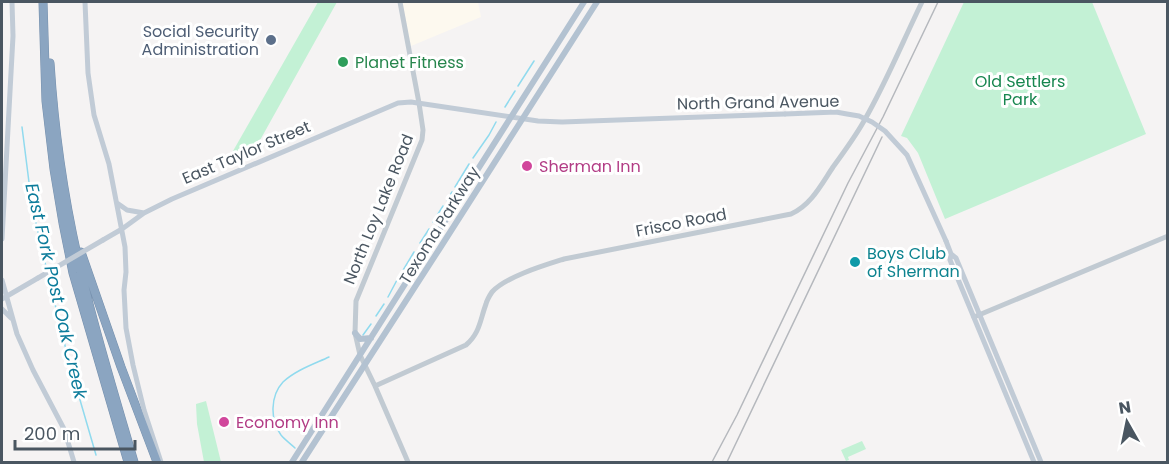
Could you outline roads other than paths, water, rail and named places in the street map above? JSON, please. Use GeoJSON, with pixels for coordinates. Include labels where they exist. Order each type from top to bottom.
{"type":"FeatureCollection","features":[{"type":"Feature","properties":{"kind":"highway"},"geometry":{"type":"LineString","coordinates":[[43,2],[46,101],[63,223],[73,273],[128,462]]}},
{"type":"Feature","properties":{"kind":"highway"},"geometry":{"type":"LineString","coordinates":[[48,2],[48,46],[52,93],[69,219],[86,295],[134,462]]}},
{"type":"Feature","properties":{"kind":"highway"},"geometry":{"type":"LineString","coordinates":[[69,219],[121,367],[159,462]]}},
{"type":"Feature","properties":{"kind":"main road"},"geometry":{"type":"LineString","coordinates":[[2,239],[13,36],[12,2]]}},
{"type":"Feature","properties":{"kind":"main road"},"geometry":{"type":"LineString","coordinates":[[85,2],[88,73],[94,115],[109,164],[126,257],[124,290],[126,328],[144,410],[158,450],[159,462]]}},
{"type":"Feature","properties":{"kind":"main road","name":"Texoma Parkway"},"geometry":{"type":"LineString","coordinates":[[292,462],[584,2]]}},
{"type":"Feature","properties":{"kind":"main road","name":"Texoma Parkway"},"geometry":{"type":"LineString","coordinates":[[302,462],[597,2]]}},
{"type":"Feature","properties":{"kind":"main road","name":"East Taylor Street"},"geometry":{"type":"LineString","coordinates":[[4,298],[122,229],[144,213],[382,108],[398,103],[419,103],[522,119]]}},
{"type":"Feature","properties":{"kind":"main road","name":"North Grand Avenue"},"geometry":{"type":"LineString","coordinates":[[522,119],[562,122],[836,112],[865,119],[885,131],[907,155],[946,241],[951,254],[950,260],[1041,462]]}},
{"type":"Feature","properties":{"kind":"main road"},"geometry":{"type":"LineString","coordinates":[[117,203],[127,210],[144,213]]}},
{"type":"Feature","properties":{"kind":"main road"},"geometry":{"type":"LineString","coordinates":[[2,280],[4,298],[12,319],[33,369],[64,429],[74,462]]}},
{"type":"Feature","properties":{"kind":"main road"},"geometry":{"type":"LineString","coordinates":[[2,309],[12,319]]}},
{"type":"Feature","properties":{"kind":"main road","name":"North Grand Avenue"},"geometry":{"type":"LineString","coordinates":[[976,316],[1034,462]]}},
{"type":"Feature","properties":{"kind":"main road"},"geometry":{"type":"LineString","coordinates":[[355,333],[360,339],[371,338]]}},
{"type":"Feature","properties":{"kind":"street","name":"North Loy Lake Road"},"geometry":{"type":"LineString","coordinates":[[400,2],[419,103],[423,130],[422,140],[356,301],[355,333],[360,355],[408,462]]}},
{"type":"Feature","properties":{"kind":"street","name":"Frisco Road"},"geometry":{"type":"LineString","coordinates":[[375,386],[466,345],[475,337],[486,302],[492,292],[502,284],[540,266],[564,259],[791,214],[799,210],[816,192],[863,124],[922,2]]}},
{"type":"Feature","properties":{"kind":"street"},"geometry":{"type":"LineString","coordinates":[[976,316],[1167,236]]}},
{"type":"Feature","properties":{"kind":"waterway"},"geometry":{"type":"LineString","coordinates":[[518,86],[534,61]]}},
{"type":"Feature","properties":{"kind":"waterway"},"geometry":{"type":"LineString","coordinates":[[505,107],[515,91]]}},
{"type":"Feature","properties":{"kind":"waterway"},"geometry":{"type":"LineString","coordinates":[[473,158],[496,122]]}},
{"type":"Feature","properties":{"kind":"waterway","name":"East Fork Post Oak Creek"},"geometry":{"type":"LineString","coordinates":[[22,127],[32,206],[47,271]]}},
{"type":"Feature","properties":{"kind":"waterway"},"geometry":{"type":"LineString","coordinates":[[455,187],[469,164]]}},
{"type":"Feature","properties":{"kind":"waterway"},"geometry":{"type":"LineString","coordinates":[[447,200],[452,192]]}},
{"type":"Feature","properties":{"kind":"waterway"},"geometry":{"type":"LineString","coordinates":[[433,222],[443,206]]}},
{"type":"Feature","properties":{"kind":"waterway"},"geometry":{"type":"LineString","coordinates":[[420,243],[429,229]]}},
{"type":"Feature","properties":{"kind":"waterway"},"geometry":{"type":"LineString","coordinates":[[402,272],[414,252]]}},
{"type":"Feature","properties":{"kind":"waterway","name":"East Fork Post Oak Creek"},"geometry":{"type":"LineString","coordinates":[[48,275],[69,362],[96,455]]}},
{"type":"Feature","properties":{"kind":"waterway"},"geometry":{"type":"LineString","coordinates":[[388,297],[397,280]]}},
{"type":"Feature","properties":{"kind":"waterway"},"geometry":{"type":"LineString","coordinates":[[376,316],[384,304]]}},
{"type":"Feature","properties":{"kind":"waterway"},"geometry":{"type":"LineString","coordinates":[[363,335],[371,324]]}},
{"type":"Feature","properties":{"kind":"waterway"},"geometry":{"type":"LineString","coordinates":[[295,448],[277,429],[273,415],[276,394],[288,378],[329,357]]}},
{"type":"Feature","properties":{"kind":"railway"},"geometry":{"type":"LineString","coordinates":[[712,462],[938,2]]}},
{"type":"Feature","properties":{"kind":"railway"},"geometry":{"type":"LineString","coordinates":[[727,462],[882,137]]}},
{"type":"Feature","properties":{"kind":"place","name":"Social Security Administration"},"geometry":{"type":"Point","coordinates":[271,40]}},
{"type":"Feature","properties":{"kind":"place","name":"Planet Fitness"},"geometry":{"type":"Point","coordinates":[343,62]}},
{"type":"Feature","properties":{"kind":"place","name":"Sherman Inn"},"geometry":{"type":"Point","coordinates":[527,166]}},
{"type":"Feature","properties":{"kind":"place","name":"Boys Club of Sherman"},"geometry":{"type":"Point","coordinates":[855,262]}},
{"type":"Feature","properties":{"kind":"place","name":"Economy Inn"},"geometry":{"type":"Point","coordinates":[224,422]}},
{"type":"Feature","properties":{"kind":"park label","name":"Old Settlers Park"},"geometry":{"type":"Point","coordinates":[1020,90]}}]}
